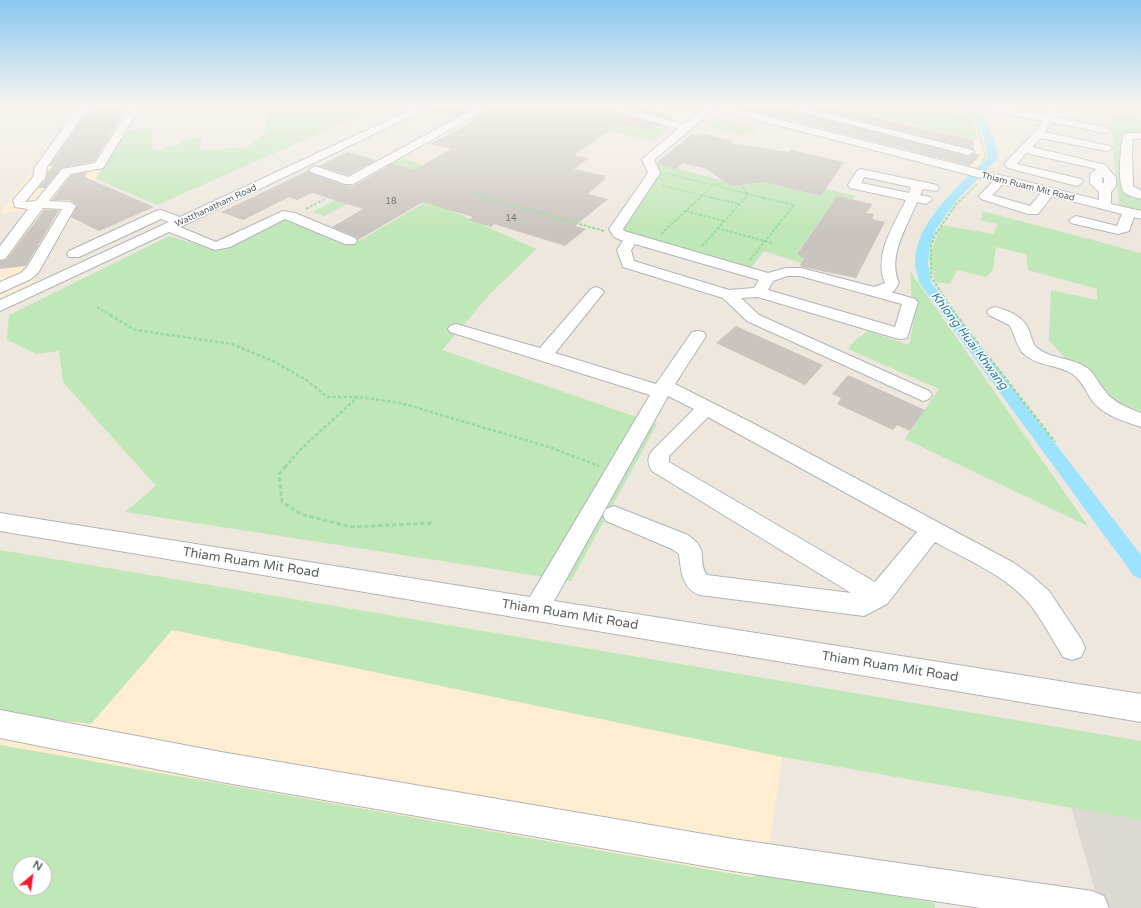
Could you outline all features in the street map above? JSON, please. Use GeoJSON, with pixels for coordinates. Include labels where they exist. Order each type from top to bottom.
{"type":"FeatureCollection","features":[{"type":"Feature","properties":{"kind":"street"},"geometry":{"type":"LineString","coordinates":[[0,288],[26,276],[33,270],[70,206],[40,204],[25,206],[19,204],[19,200],[39,178],[41,167],[56,146]]}},
{"type":"Feature","properties":{"kind":"street"},"geometry":{"type":"LineString","coordinates":[[0,256],[30,215],[66,172],[77,168],[96,167],[102,163],[112,146]]}},
{"type":"Feature","properties":{"kind":"street"},"geometry":{"type":"LineString","coordinates":[[291,157],[315,146]]}},
{"type":"Feature","properties":{"kind":"street","name":"Watthanatham Road"},"geometry":{"type":"LineString","coordinates":[[3,301],[177,225],[342,146]]}},
{"type":"Feature","properties":{"kind":"street"},"geometry":{"type":"LineString","coordinates":[[315,170],[349,181],[399,154],[407,146]]}},
{"type":"Feature","properties":{"kind":"street"},"geometry":{"type":"LineString","coordinates":[[663,146],[648,159],[657,171],[654,173],[616,229],[625,236],[650,245],[768,278],[786,272],[801,272],[873,292],[907,291]]}},
{"type":"Feature","properties":{"kind":"street"},"geometry":{"type":"LineString","coordinates":[[847,146],[936,167]]}},
{"type":"Feature","properties":{"kind":"street","name":"Thiam Ruam Mit Road"},"geometry":{"type":"LineString","coordinates":[[864,146],[936,167],[964,171],[989,180],[1049,192],[1135,214]]}},
{"type":"Feature","properties":{"kind":"street"},"geometry":{"type":"LineString","coordinates":[[1027,146],[1010,164],[1012,166],[1076,182]]}},
{"type":"Feature","properties":{"kind":"street"},"geometry":{"type":"LineString","coordinates":[[1098,146],[1106,148]]}},
{"type":"Feature","properties":{"kind":"street"},"geometry":{"type":"LineString","coordinates":[[1127,146],[1128,186],[1130,191],[1141,195]]}},
{"type":"Feature","properties":{"kind":"street"},"geometry":{"type":"LineString","coordinates":[[873,292],[889,288],[892,283],[888,274],[888,255],[918,185],[936,167],[950,147],[968,152]]}},
{"type":"Feature","properties":{"kind":"street"},"geometry":{"type":"LineString","coordinates":[[1024,149],[1102,167],[1103,172],[1096,174],[1096,183],[1104,191],[1105,206]]}},
{"type":"Feature","properties":{"kind":"street"},"geometry":{"type":"LineString","coordinates":[[385,150],[399,154]]}},
{"type":"Feature","properties":{"kind":"street"},"geometry":{"type":"LineString","coordinates":[[728,295],[752,318],[800,321],[901,334],[907,291],[900,267],[902,251],[933,188],[936,167]]}},
{"type":"Feature","properties":{"kind":"street"},"geometry":{"type":"LineString","coordinates":[[257,173],[268,182]]}},
{"type":"Feature","properties":{"kind":"street"},"geometry":{"type":"LineString","coordinates":[[926,200],[854,185],[861,173],[933,188]]}},
{"type":"Feature","properties":{"kind":"street"},"geometry":{"type":"LineString","coordinates":[[989,180],[985,196],[1033,211],[1049,192]]}},
{"type":"Feature","properties":{"kind":"street"},"geometry":{"type":"LineString","coordinates":[[1073,233],[1083,201]]}},
{"type":"Feature","properties":{"kind":"street"},"geometry":{"type":"LineString","coordinates":[[74,254],[162,214],[177,225],[215,246],[225,244],[283,215],[292,217],[350,241]]}},
{"type":"Feature","properties":{"kind":"street"},"geometry":{"type":"LineString","coordinates":[[1076,220],[1118,230],[1124,228],[1135,214]]}},
{"type":"Feature","properties":{"kind":"street"},"geometry":{"type":"LineString","coordinates":[[625,236],[624,250],[628,264],[728,295],[759,292],[800,321],[923,396]]}},
{"type":"Feature","properties":{"kind":"street"},"geometry":{"type":"LineString","coordinates":[[87,248],[106,257]]}},
{"type":"Feature","properties":{"kind":"street"},"geometry":{"type":"LineString","coordinates":[[759,292],[768,278]]}},
{"type":"Feature","properties":{"kind":"street"},"geometry":{"type":"LineString","coordinates":[[544,355],[596,292]]}},
{"type":"Feature","properties":{"kind":"street"},"geometry":{"type":"LineString","coordinates":[[995,312],[1014,319],[1020,327],[1027,348],[1036,356],[1080,371],[1101,400],[1123,413],[1141,420]]}},
{"type":"Feature","properties":{"kind":"street"},"geometry":{"type":"LineString","coordinates":[[456,329],[662,389],[706,408],[1006,570],[1024,583],[1040,599],[1072,648]]}},
{"type":"Feature","properties":{"kind":"street"},"geometry":{"type":"LineString","coordinates":[[536,610],[662,389],[698,336]]}},
{"type":"Feature","properties":{"kind":"street"},"geometry":{"type":"LineString","coordinates":[[706,408],[662,451],[658,457],[658,466],[878,596]]}},
{"type":"Feature","properties":{"kind":"street"},"geometry":{"type":"LineString","coordinates":[[614,515],[680,542],[690,549],[693,575],[700,584],[864,605],[878,596],[932,529]]}},
{"type":"Feature","properties":{"kind":"street","name":"Thiam Ruam Mit Road"},"geometry":{"type":"LineString","coordinates":[[0,522],[1141,708]]}},
{"type":"Feature","properties":{"kind":"street"},"geometry":{"type":"LineString","coordinates":[[0,724],[221,767],[733,855],[1092,908]]}},
{"type":"Feature","properties":{"kind":"path"},"geometry":{"type":"LineString","coordinates":[[979,165],[986,157],[983,146]]}},
{"type":"Feature","properties":{"kind":"path"},"geometry":{"type":"LineString","coordinates":[[739,204],[653,183],[657,171],[794,205],[741,271]]}},
{"type":"Feature","properties":{"kind":"path"},"geometry":{"type":"LineString","coordinates":[[989,180],[973,187],[957,203],[935,235],[931,246],[931,277],[951,308],[1055,442]]}},
{"type":"Feature","properties":{"kind":"path"},"geometry":{"type":"LineString","coordinates":[[650,245],[713,185],[725,183]]}},
{"type":"Feature","properties":{"kind":"path"},"geometry":{"type":"LineString","coordinates":[[741,185],[748,194]]}},
{"type":"Feature","properties":{"kind":"path"},"geometry":{"type":"LineString","coordinates":[[472,193],[594,229],[625,236]]}},
{"type":"Feature","properties":{"kind":"path"},"geometry":{"type":"LineString","coordinates":[[692,256],[748,194]]}},
{"type":"Feature","properties":{"kind":"path"},"geometry":{"type":"LineString","coordinates":[[292,217],[325,200]]}},
{"type":"Feature","properties":{"kind":"path"},"geometry":{"type":"LineString","coordinates":[[686,211],[723,221]]}},
{"type":"Feature","properties":{"kind":"path"},"geometry":{"type":"LineString","coordinates":[[717,228],[772,243]]}},
{"type":"Feature","properties":{"kind":"path"},"geometry":{"type":"LineString","coordinates":[[97,307],[135,330],[232,344],[275,362],[308,381],[327,397],[358,397],[401,404],[552,448],[615,472]]}},
{"type":"Feature","properties":{"kind":"path"},"geometry":{"type":"LineString","coordinates":[[358,397],[303,447],[279,474],[282,502],[302,514],[351,527],[432,524]]}},
{"type":"Feature","properties":{"kind":"shaded area"},"geometry":{"type":"Polygon","coordinates":[[[51,146],[115,146],[32,283],[0,298],[0,251],[29,211],[0,213],[51,146]]]}},
{"type":"Feature","properties":{"kind":"shaded area"},"geometry":{"type":"Polygon","coordinates":[[[886,146],[981,146],[988,157],[972,169],[886,146]]]}},
{"type":"Feature","properties":{"kind":"shaded area"},"geometry":{"type":"Polygon","coordinates":[[[0,557],[794,683],[765,871],[766,908],[0,908],[0,557]]]}},
{"type":"Feature","properties":{"kind":"shaded area"},"geometry":{"type":"Polygon","coordinates":[[[1071,807],[1141,820],[1141,908],[1100,908],[1071,807]]]}},
{"type":"Feature","properties":{"kind":"green space"},"geometry":{"type":"Polygon","coordinates":[[[116,146],[152,146],[157,151],[170,146],[200,146],[200,150],[290,146],[157,205],[96,179],[116,146]]]}},
{"type":"Feature","properties":{"kind":"green space"},"geometry":{"type":"Polygon","coordinates":[[[1113,146],[1123,146],[1125,191],[1141,197],[1141,210],[1119,205],[1113,146]]]}},
{"type":"Feature","properties":{"kind":"green space"},"geometry":{"type":"Polygon","coordinates":[[[403,158],[471,181],[435,203],[536,249],[489,295],[442,350],[657,424],[571,581],[125,512],[156,486],[63,382],[59,351],[37,354],[7,340],[9,315],[169,236],[218,251],[282,218],[352,245],[424,203],[386,199],[404,176],[386,166],[403,158]]]}},
{"type":"Feature","properties":{"kind":"green space"},"geometry":{"type":"Polygon","coordinates":[[[655,163],[721,180],[730,186],[757,183],[758,181],[821,196],[826,189],[855,196],[852,199],[848,198],[841,209],[832,203],[797,253],[804,258],[801,263],[764,251],[751,268],[623,232],[621,228],[655,163]]]}},
{"type":"Feature","properties":{"kind":"green space"},"geometry":{"type":"Polygon","coordinates":[[[335,200],[347,204],[324,216],[312,212],[335,200]]]}},
{"type":"Feature","properties":{"kind":"green space"},"geometry":{"type":"Polygon","coordinates":[[[983,211],[1141,253],[1141,411],[1109,400],[1067,361],[1049,340],[1051,290],[1097,300],[1097,289],[1028,270],[1026,254],[996,247],[993,270],[986,277],[957,270],[950,284],[935,282],[929,257],[941,225],[993,234],[998,224],[980,220],[983,211]]]}},
{"type":"Feature","properties":{"kind":"green space"},"geometry":{"type":"Polygon","coordinates":[[[910,271],[1088,526],[905,439],[939,389],[848,349],[854,341],[868,331],[909,345],[913,326],[910,271]]]}},
{"type":"Feature","properties":{"kind":"green space"},"geometry":{"type":"Polygon","coordinates":[[[0,550],[1141,741],[1141,820],[783,757],[172,630],[91,724],[0,713],[0,550]]]}},
{"type":"Feature","properties":{"kind":"green space"},"geometry":{"type":"Polygon","coordinates":[[[0,745],[752,877],[765,871],[934,903],[935,908],[0,908],[0,745]]]}},
{"type":"Feature","properties":{"kind":"building"},"geometry":{"type":"Polygon","coordinates":[[[63,146],[103,146],[94,162],[62,168],[45,188],[38,188],[46,179],[47,173],[53,166],[49,166],[63,146]]]}},
{"type":"Feature","properties":{"kind":"building"},"geometry":{"type":"Polygon","coordinates":[[[440,146],[587,146],[574,155],[589,158],[574,169],[606,176],[604,178],[605,179],[588,194],[608,199],[575,226],[586,229],[565,246],[494,224],[491,227],[469,220],[473,217],[423,202],[358,240],[356,237],[332,227],[363,209],[312,193],[297,200],[289,197],[243,220],[221,212],[308,171],[344,185],[353,186],[392,164],[414,170],[451,149],[440,146]]]}},
{"type":"Feature","properties":{"kind":"building"},"geometry":{"type":"Polygon","coordinates":[[[677,146],[752,146],[788,152],[791,150],[844,162],[821,196],[763,182],[730,186],[707,169],[682,163],[677,169],[657,164],[657,162],[677,146]]]}},
{"type":"Feature","properties":{"kind":"building"},"geometry":{"type":"Polygon","coordinates":[[[893,146],[931,146],[968,156],[974,153],[980,155],[970,166],[893,146]]]}},
{"type":"Feature","properties":{"kind":"building"},"geometry":{"type":"Polygon","coordinates":[[[960,146],[974,146],[974,150],[960,146]]]}},
{"type":"Feature","properties":{"kind":"building"},"geometry":{"type":"Polygon","coordinates":[[[347,152],[376,160],[348,175],[319,166],[347,152]]]}},
{"type":"Feature","properties":{"kind":"building"},"geometry":{"type":"Polygon","coordinates":[[[87,172],[85,177],[154,207],[99,231],[71,217],[77,205],[70,200],[52,200],[71,175],[87,172]]]}},
{"type":"Feature","properties":{"kind":"building"},"geometry":{"type":"Polygon","coordinates":[[[837,196],[873,204],[866,213],[874,214],[872,219],[885,222],[856,278],[802,267],[800,265],[804,258],[797,254],[837,196]]]}},
{"type":"Feature","properties":{"kind":"building"},"geometry":{"type":"Polygon","coordinates":[[[44,210],[59,210],[26,266],[0,269],[0,261],[6,260],[44,210]]]}},
{"type":"Feature","properties":{"kind":"building"},"geometry":{"type":"Polygon","coordinates":[[[736,326],[823,365],[805,385],[716,343],[736,326]]]}},
{"type":"Feature","properties":{"kind":"building"},"geometry":{"type":"Polygon","coordinates":[[[848,375],[925,410],[910,431],[897,425],[893,430],[837,404],[841,398],[832,394],[848,375]]]}},
{"type":"Feature","properties":{"kind":"waterway","name":"Khlong Huai Khwang"},"geometry":{"type":"LineString","coordinates":[[991,146],[993,158],[953,198],[930,229],[924,246],[921,263],[925,282],[1069,476],[1141,570]]}}]}
